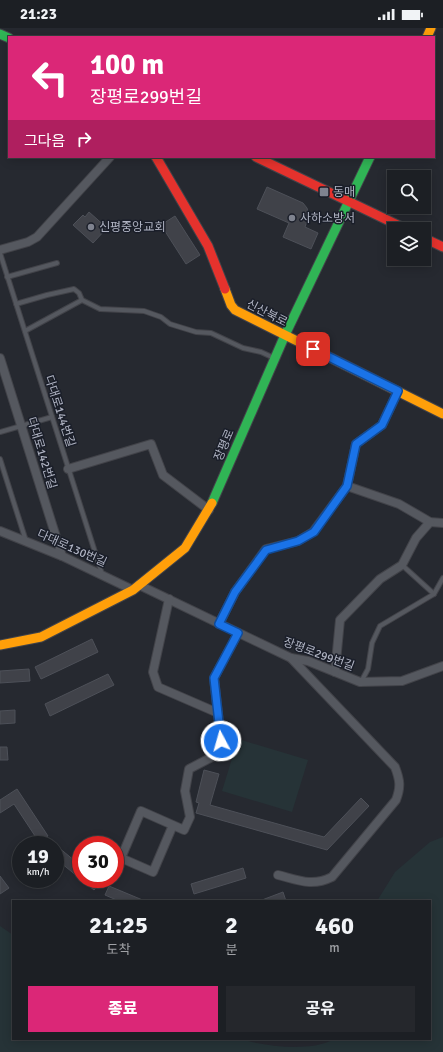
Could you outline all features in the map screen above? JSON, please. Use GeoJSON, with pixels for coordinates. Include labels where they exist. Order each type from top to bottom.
{"type":"FeatureCollection","features":[{"type":"Feature","properties":{"kind":"street"},"geometry":{"type":"LineString","coordinates":[[0,250],[28,242],[37,237],[109,158]]}},
{"type":"Feature","properties":{"kind":"street","name":"신산북로"},"geometry":{"type":"LineString","coordinates":[[157,158],[208,246],[231,305],[235,310],[443,414]]}},
{"type":"Feature","properties":{"kind":"street"},"geometry":{"type":"LineString","coordinates":[[258,158],[392,222]]}},
{"type":"Feature","properties":{"kind":"street","name":"장평로"},"geometry":{"type":"LineString","coordinates":[[0,645],[41,636],[136,587],[185,548],[209,510],[274,358],[370,158]]}},
{"type":"Feature","properties":{"kind":"street"},"geometry":{"type":"LineString","coordinates":[[431,241],[443,247]]}},
{"type":"Feature","properties":{"kind":"street","name":"다대로142번길"},"geometry":{"type":"LineString","coordinates":[[0,358],[62,556]]}},
{"type":"Feature","properties":{"kind":"street"},"geometry":{"type":"LineString","coordinates":[[219,624],[235,592],[266,550],[298,541],[314,532],[347,486],[356,444],[382,425],[398,391]]}},
{"type":"Feature","properties":{"kind":"street"},"geometry":{"type":"LineString","coordinates":[[68,469],[151,444],[163,475],[209,510]]}},
{"type":"Feature","properties":{"kind":"street"},"geometry":{"type":"LineString","coordinates":[[347,486],[399,504],[430,522],[443,523]]}},
{"type":"Feature","properties":{"kind":"street"},"geometry":{"type":"LineString","coordinates":[[335,672],[340,620],[380,579],[402,565],[416,538],[430,522]]}},
{"type":"Feature","properties":{"kind":"street","name":"다대로130번길"},"geometry":{"type":"LineString","coordinates":[[0,531],[136,587]]}},
{"type":"Feature","properties":{"kind":"street","name":"장평로299번길"},"geometry":{"type":"LineString","coordinates":[[136,587],[169,599],[291,658],[308,661],[360,682]]}},
{"type":"Feature","properties":{"kind":"street"},"geometry":{"type":"LineString","coordinates":[[169,599],[153,672],[158,687],[218,713]]}},
{"type":"Feature","properties":{"kind":"street"},"geometry":{"type":"LineString","coordinates":[[173,825],[153,872],[121,858],[141,811],[173,825],[184,830],[190,817],[185,791],[189,769],[212,757],[221,741],[214,678],[238,633]]}},
{"type":"Feature","properties":{"kind":"street"},"geometry":{"type":"LineString","coordinates":[[278,875],[312,884],[321,883],[332,877],[396,800],[400,789],[400,779],[395,767],[291,658]]}},
{"type":"Feature","properties":{"kind":"street"},"geometry":{"type":"LineString","coordinates":[[360,682],[402,681],[443,666]]}},
{"type":"Feature","properties":{"kind":"lane","name":"다대로144번길"},"geometry":{"type":"LineString","coordinates":[[0,254],[102,574]]}},
{"type":"Feature","properties":{"kind":"lane"},"geometry":{"type":"LineString","coordinates":[[7,277],[57,263]]}},
{"type":"Feature","properties":{"kind":"lane"},"geometry":{"type":"LineString","coordinates":[[16,304],[47,294],[74,289],[79,293],[82,300],[100,309],[144,311],[162,317],[170,324],[196,332],[211,333],[243,348],[261,352],[274,358]]}},
{"type":"Feature","properties":{"kind":"lane"},"geometry":{"type":"LineString","coordinates":[[25,331],[82,300]]}},
{"type":"Feature","properties":{"kind":"lane"},"geometry":{"type":"LineString","coordinates":[[0,432],[52,416]]}},
{"type":"Feature","properties":{"kind":"lane"},"geometry":{"type":"LineString","coordinates":[[0,459],[26,541]]}},
{"type":"Feature","properties":{"kind":"lane"},"geometry":{"type":"LineString","coordinates":[[402,565],[434,594]]}},
{"type":"Feature","properties":{"kind":"lane"},"geometry":{"type":"LineString","coordinates":[[360,682],[368,669],[372,643],[380,626],[434,594],[443,578]]}},
{"type":"Feature","properties":{"kind":"shaded area"},"geometry":{"type":"Polygon","coordinates":[[[238,739],[308,760],[292,812],[222,791],[238,739]]]}},
{"type":"Feature","properties":{"kind":"shaded area"},"geometry":{"type":"Polygon","coordinates":[[[443,837],[443,1052],[0,1052],[0,926],[12,934],[12,1040],[245,1040],[276,1046],[302,1047],[314,1046],[332,1040],[431,1040],[431,900],[378,900],[395,872],[430,842],[443,837]]]}},
{"type":"Feature","properties":{"kind":"building","name":"사하소방서"},"geometry":{"type":"Polygon","coordinates":[[[267,187],[303,203],[307,208],[309,216],[305,227],[318,233],[311,249],[283,237],[289,223],[257,209],[267,187]]]}},
{"type":"Feature","properties":{"kind":"building"},"geometry":{"type":"Polygon","coordinates":[[[89,212],[107,228],[93,243],[73,225],[83,215],[85,217],[89,212]]]}},
{"type":"Feature","properties":{"kind":"building"},"geometry":{"type":"Polygon","coordinates":[[[175,216],[200,255],[186,264],[161,225],[175,216]]]}},
{"type":"Feature","properties":{"kind":"building"},"geometry":{"type":"Polygon","coordinates":[[[92,639],[98,652],[41,679],[35,667],[92,639]]]}},
{"type":"Feature","properties":{"kind":"building"},"geometry":{"type":"Polygon","coordinates":[[[29,669],[30,681],[0,683],[0,671],[29,669]]]}},
{"type":"Feature","properties":{"kind":"building"},"geometry":{"type":"Polygon","coordinates":[[[108,674],[114,685],[50,716],[45,704],[108,674]]]}},
{"type":"Feature","properties":{"kind":"building"},"geometry":{"type":"Polygon","coordinates":[[[15,710],[15,723],[0,724],[0,711],[15,710]]]}},
{"type":"Feature","properties":{"kind":"building"},"geometry":{"type":"Polygon","coordinates":[[[0,747],[7,747],[8,760],[0,760],[0,747]]]}},
{"type":"Feature","properties":{"kind":"building"},"geometry":{"type":"Polygon","coordinates":[[[204,770],[219,774],[210,805],[324,837],[361,798],[369,806],[327,850],[196,813],[199,803],[196,802],[204,770]]]}},
{"type":"Feature","properties":{"kind":"building"},"geometry":{"type":"Polygon","coordinates":[[[17,789],[48,836],[35,836],[14,804],[0,813],[0,800],[17,789]]]}},
{"type":"Feature","properties":{"kind":"building"},"geometry":{"type":"Polygon","coordinates":[[[64,852],[72,859],[72,872],[64,865],[64,852]]]}},
{"type":"Feature","properties":{"kind":"building"},"geometry":{"type":"Polygon","coordinates":[[[243,868],[246,878],[194,894],[191,884],[243,868]]]}},
{"type":"Feature","properties":{"kind":"building"},"geometry":{"type":"Polygon","coordinates":[[[0,876],[9,888],[0,894],[0,876]]]}},
{"type":"Feature","properties":{"kind":"building"},"geometry":{"type":"Polygon","coordinates":[[[108,888],[114,888],[143,900],[117,900],[105,895],[108,888]]]}},
{"type":"Feature","properties":{"kind":"building"},"geometry":{"type":"Polygon","coordinates":[[[283,892],[286,900],[262,900],[283,892]]]}},
{"type":"Feature","properties":{"kind":"traffic: fast"},"geometry":{"type":"LineString","coordinates":[[0,34],[8,38]]}},
{"type":"Feature","properties":{"kind":"traffic: fast"},"geometry":{"type":"LineString","coordinates":[[212,503],[285,335],[370,158]]}},
{"type":"Feature","properties":{"kind":"traffic: slow"},"geometry":{"type":"LineString","coordinates":[[427,36],[431,28]]}},
{"type":"Feature","properties":{"kind":"traffic: slow"},"geometry":{"type":"LineString","coordinates":[[225,289],[231,305],[235,310],[443,414]]}},
{"type":"Feature","properties":{"kind":"traffic: slow"},"geometry":{"type":"LineString","coordinates":[[0,645],[41,637],[133,590],[185,548],[212,503]]}},
{"type":"Feature","properties":{"kind":"traffic: jam"},"geometry":{"type":"LineString","coordinates":[[157,158],[208,246],[225,289]]}},
{"type":"Feature","properties":{"kind":"traffic: jam"},"geometry":{"type":"LineString","coordinates":[[258,158],[391,222]]}},
{"type":"Feature","properties":{"kind":"traffic: jam"},"geometry":{"type":"LineString","coordinates":[[431,241],[443,247]]}},
{"type":"Feature","properties":{"kind":"place","name":"동매"},"geometry":{"type":"Point","coordinates":[324,192]}},
{"type":"Feature","properties":{"kind":"place","name":"사하소방서"},"geometry":{"type":"Point","coordinates":[292,218]}},
{"type":"Feature","properties":{"kind":"place","name":"신평중앙교회"},"geometry":{"type":"Point","coordinates":[91,227]}},
{"type":"Feature","properties":{"kind":"route"},"geometry":{"type":"LineString","coordinates":[[221,741],[214,678],[238,633],[219,624],[235,592],[266,550],[298,541],[314,532],[347,486],[356,444],[382,425],[398,391],[313,349]]}}]}
